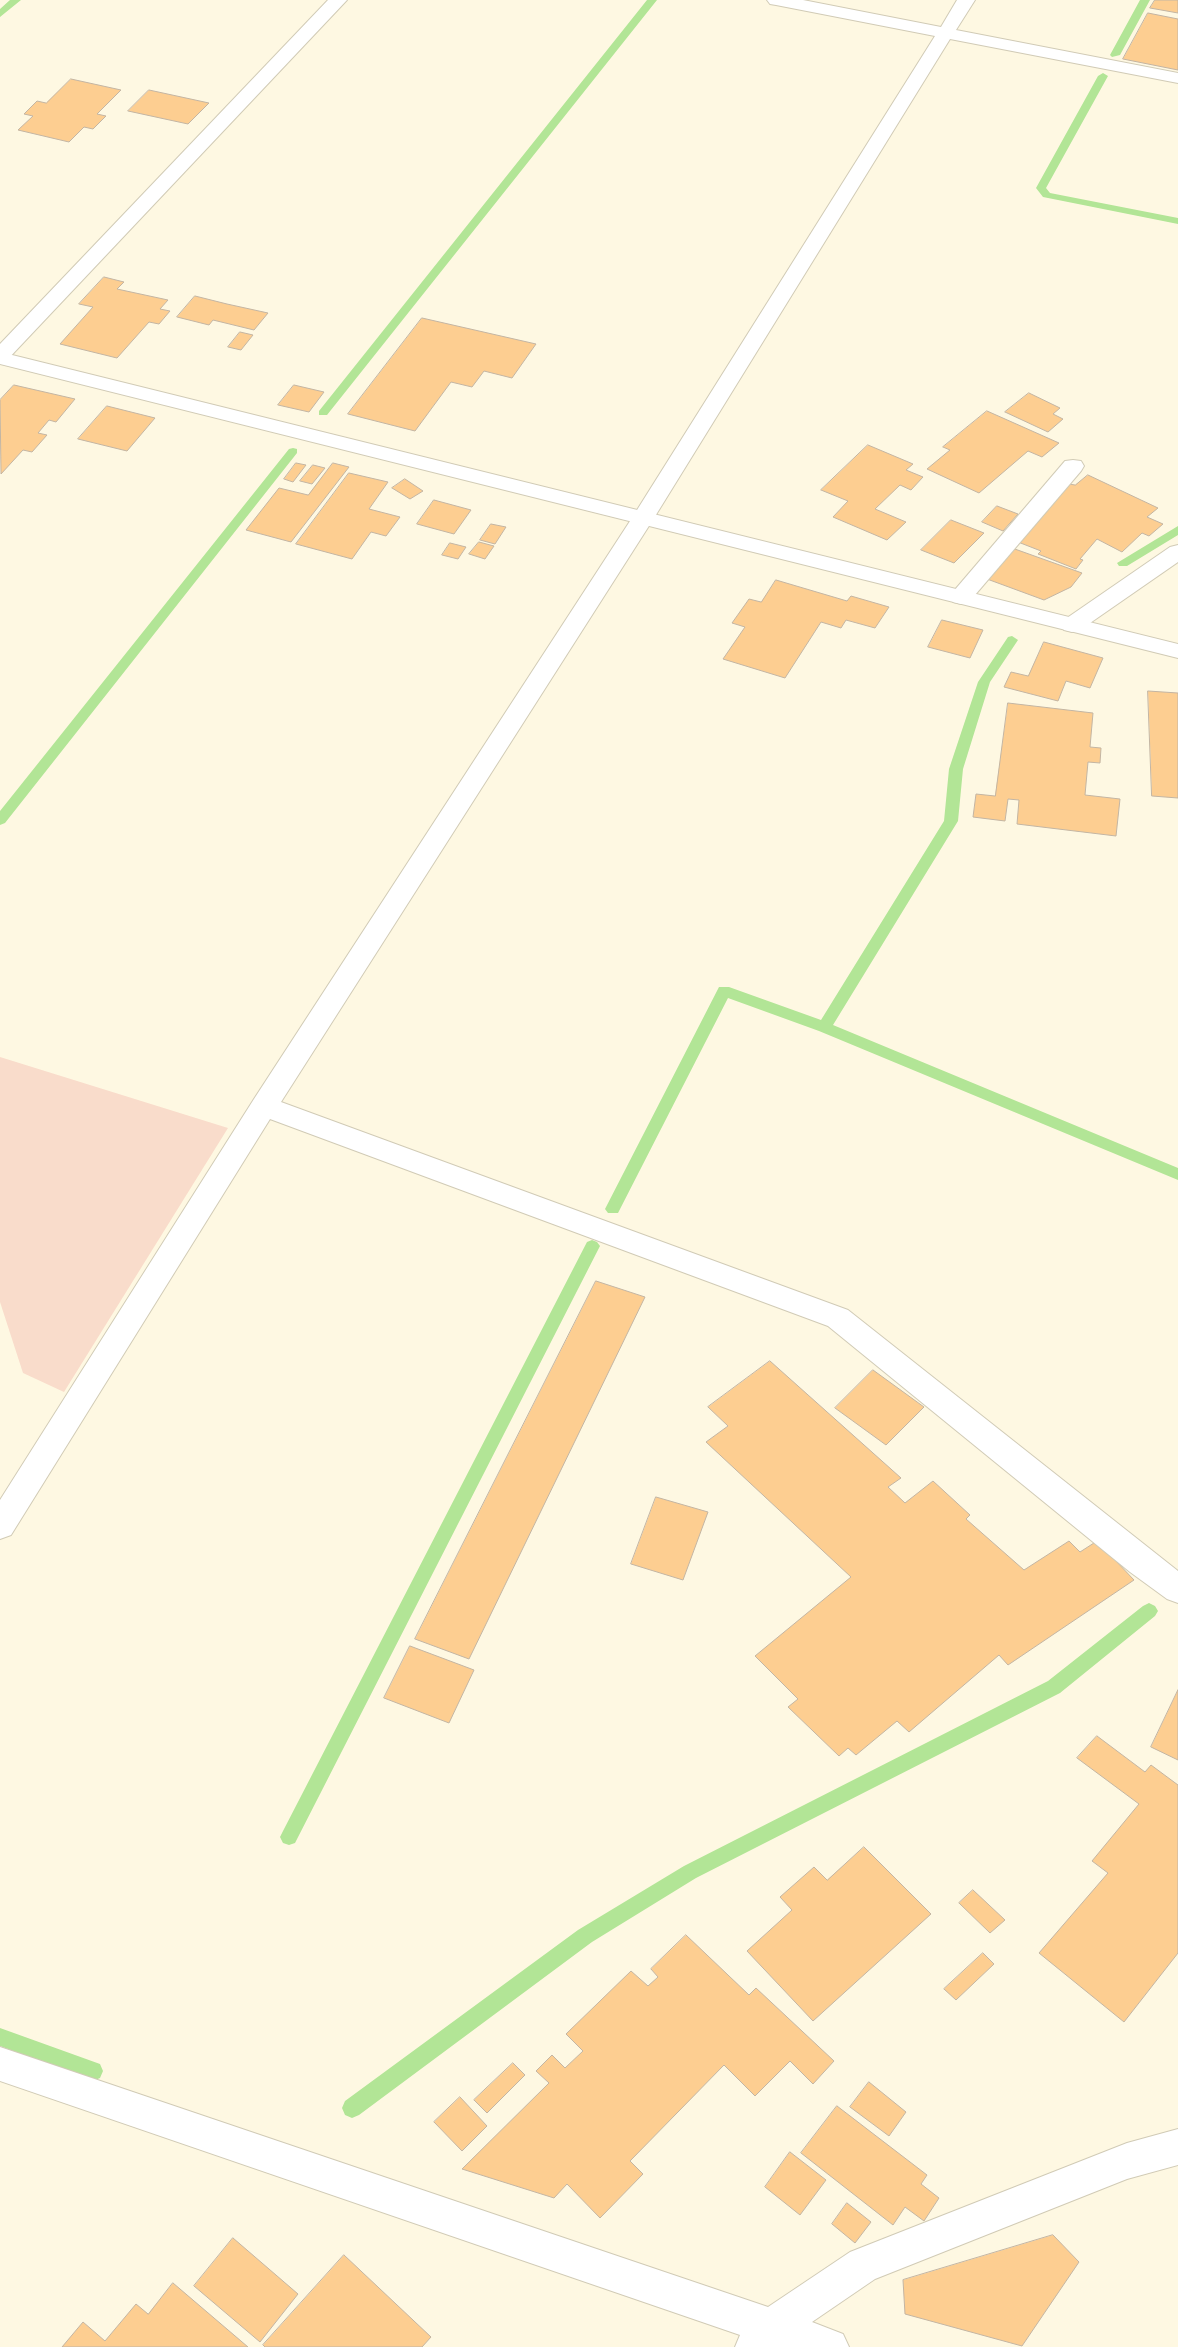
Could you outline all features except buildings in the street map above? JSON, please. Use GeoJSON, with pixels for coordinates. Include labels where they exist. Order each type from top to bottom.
{"type":"FeatureCollection","features":[{"type":"Feature","properties":{"kind":"street"},"geometry":{"type":"LineString","coordinates":[[338,0],[0,357],[1178,651]]}},
{"type":"Feature","properties":{"kind":"street"},"geometry":{"type":"LineString","coordinates":[[776,0],[1178,78]]}},
{"type":"Feature","properties":{"kind":"street"},"geometry":{"type":"LineString","coordinates":[[0,1526],[264,1106],[643,518],[966,0]]}},
{"type":"Feature","properties":{"kind":"street"},"geometry":{"type":"LineString","coordinates":[[961,597],[1074,466]]}},
{"type":"Feature","properties":{"kind":"street"},"geometry":{"type":"LineString","coordinates":[[1072,625],[1178,552]]}},
{"type":"Feature","properties":{"kind":"street"},"geometry":{"type":"LineString","coordinates":[[264,1106],[838,1318],[1141,1562],[1178,1589]]}},
{"type":"Feature","properties":{"kind":"street"},"geometry":{"type":"LineString","coordinates":[[0,2064],[763,2337],[830,2347]]}},
{"type":"Feature","properties":{"kind":"street"},"geometry":{"type":"LineString","coordinates":[[763,2337],[863,2265],[1127,2161],[1178,2147]]}},
{"type":"Feature","properties":{"kind":"shaded area"},"geometry":{"type":"Polygon","coordinates":[[[0,1057],[228,1128],[64,1392],[23,1373],[0,1302],[0,1057]]]}},
{"type":"Feature","properties":{"kind":"waterway"},"geometry":{"type":"LineString","coordinates":[[0,14],[16,0]]}},
{"type":"Feature","properties":{"kind":"waterway"},"geometry":{"type":"LineString","coordinates":[[323,413],[652,0]]}},
{"type":"Feature","properties":{"kind":"waterway"},"geometry":{"type":"LineString","coordinates":[[1115,55],[1145,0]]}},
{"type":"Feature","properties":{"kind":"waterway"},"geometry":{"type":"LineString","coordinates":[[1103,76],[1041,188],[1047,195],[1178,221]]}},
{"type":"Feature","properties":{"kind":"waterway"},"geometry":{"type":"LineString","coordinates":[[0,820],[293,451]]}},
{"type":"Feature","properties":{"kind":"waterway"},"geometry":{"type":"LineString","coordinates":[[1123,563],[1178,530]]}},
{"type":"Feature","properties":{"kind":"waterway"},"geometry":{"type":"LineString","coordinates":[[824,1027],[951,821],[956,769],[984,682],[1012,640]]}},
{"type":"Feature","properties":{"kind":"waterway"},"geometry":{"type":"LineString","coordinates":[[613,1209],[724,991],[824,1027]]}},
{"type":"Feature","properties":{"kind":"waterway"},"geometry":{"type":"LineString","coordinates":[[824,1027],[1178,1174]]}},
{"type":"Feature","properties":{"kind":"waterway"},"geometry":{"type":"LineString","coordinates":[[289,1837],[592,1246]]}},
{"type":"Feature","properties":{"kind":"waterway"},"geometry":{"type":"LineString","coordinates":[[352,2108],[585,1936],[690,1872],[1054,1687],[1149,1611]]}},
{"type":"Feature","properties":{"kind":"waterway"},"geometry":{"type":"LineString","coordinates":[[0,2037],[93,2071]]}}]}
